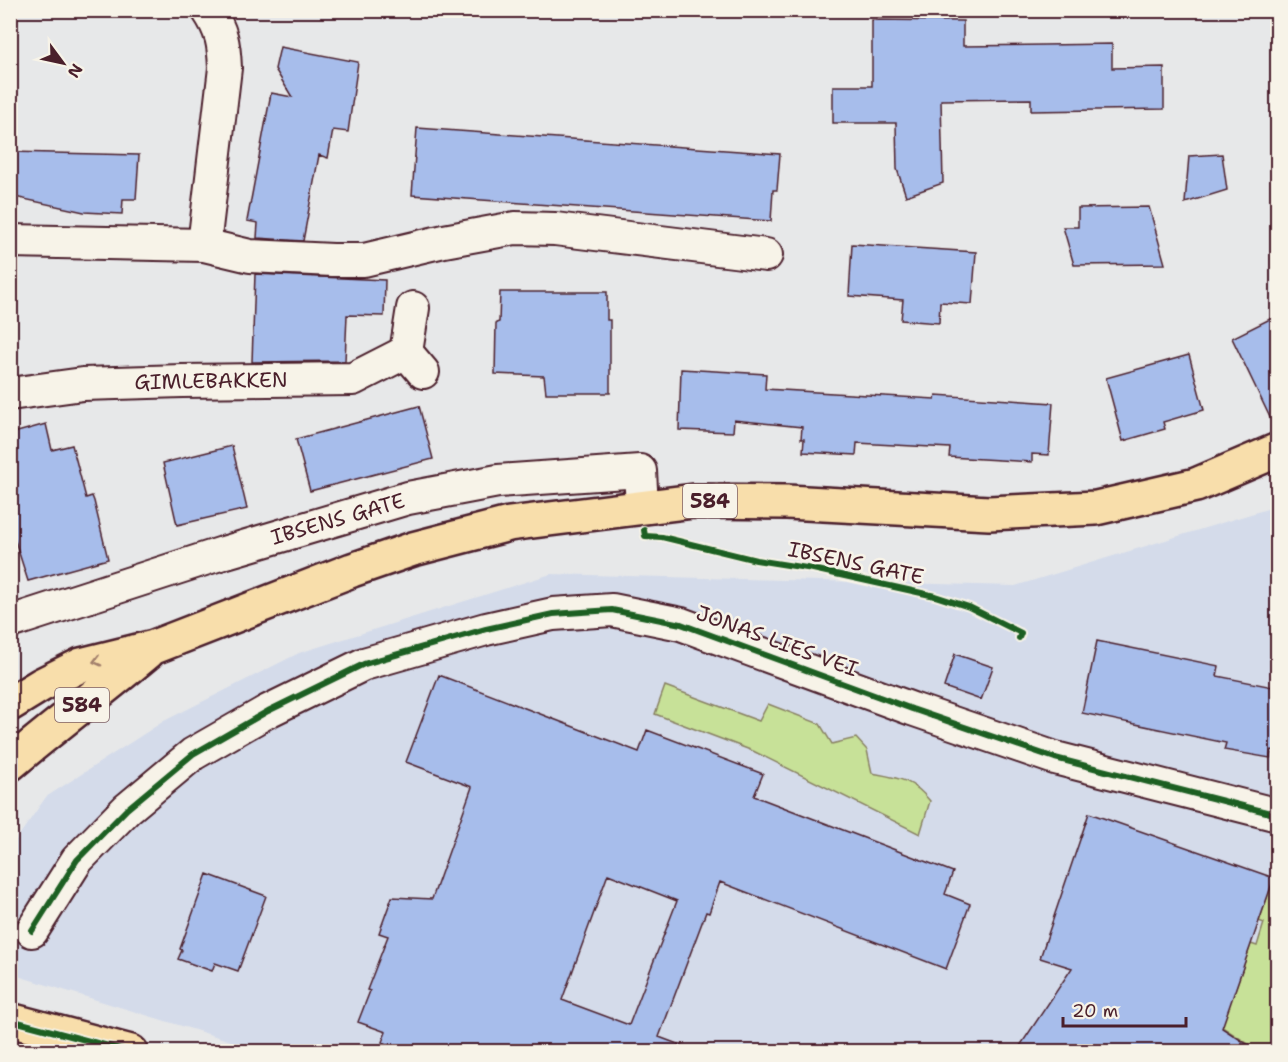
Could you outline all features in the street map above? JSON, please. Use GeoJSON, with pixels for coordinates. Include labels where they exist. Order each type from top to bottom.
{"type":"FeatureCollection","features":[{"type":"Feature","properties":{"kind":"main road","name":"584"},"geometry":{"type":"LineString","coordinates":[[10,704],[41,684],[81,665],[154,647],[352,570],[424,546],[509,524],[694,501],[787,502],[989,513],[1096,508],[1196,485],[1278,450]]}},
{"type":"Feature","properties":{"kind":"main road","name":"584"},"geometry":{"type":"LineString","coordinates":[[10,764],[154,647]]}},
{"type":"Feature","properties":{"kind":"main road"},"geometry":{"type":"LineString","coordinates":[[10,1020],[131,1052]]}},
{"type":"Feature","properties":{"kind":"street"},"geometry":{"type":"LineString","coordinates":[[204,245],[225,68],[224,41],[208,10]]}},
{"type":"Feature","properties":{"kind":"street"},"geometry":{"type":"LineString","coordinates":[[10,241],[204,245],[250,256],[333,261],[384,267],[444,241],[515,228],[555,229],[765,255]]}},
{"type":"Feature","properties":{"kind":"street","name":"GIMLEBAKKEN"},"geometry":{"type":"LineString","coordinates":[[10,394],[83,384],[353,379],[414,362],[413,308]]}},
{"type":"Feature","properties":{"kind":"street","name":"IBSENS GATE"},"geometry":{"type":"LineString","coordinates":[[10,622],[223,553],[408,498],[498,481],[640,471],[642,507]]}},
{"type":"Feature","properties":{"kind":"street","name":"JONAS LIES VEI"},"geometry":{"type":"LineString","coordinates":[[32,931],[77,860],[127,809],[193,754],[268,711],[364,664],[486,629],[553,614],[612,610],[681,624],[912,709],[1055,758],[1278,816]]}},
{"type":"Feature","properties":{"kind":"shaded area"},"geometry":{"type":"Polygon","coordinates":[[[1277,506],[1277,1051],[264,1051],[11,974],[11,847],[46,797],[164,721],[299,653],[551,574],[1015,586],[1277,506]]]}},
{"type":"Feature","properties":{"kind":"green space"},"geometry":{"type":"Polygon","coordinates":[[[665,686],[759,721],[768,704],[820,724],[832,744],[856,738],[867,750],[872,773],[890,776],[911,784],[930,801],[920,834],[753,751],[655,714],[665,686]]]}},
{"type":"Feature","properties":{"kind":"green space"},"geometry":{"type":"Polygon","coordinates":[[[1274,878],[1277,878],[1277,1051],[1259,1051],[1216,1023],[1235,990],[1251,944],[1257,946],[1264,923],[1259,921],[1274,878]]]}},
{"type":"Feature","properties":{"kind":"building"},"geometry":{"type":"Polygon","coordinates":[[[872,20],[963,21],[963,46],[1112,44],[1112,68],[1164,67],[1164,109],[1031,111],[1031,99],[941,100],[943,183],[906,196],[897,169],[896,123],[833,123],[833,86],[872,86],[872,20]]]}},
{"type":"Feature","properties":{"kind":"building"},"geometry":{"type":"Polygon","coordinates":[[[280,47],[358,62],[348,132],[333,130],[328,158],[319,155],[303,241],[257,238],[258,223],[247,221],[271,93],[292,97],[275,69],[280,47]]]}},
{"type":"Feature","properties":{"kind":"building"},"geometry":{"type":"Polygon","coordinates":[[[417,128],[780,154],[777,190],[773,190],[771,221],[412,195],[417,128]]]}},
{"type":"Feature","properties":{"kind":"building"},"geometry":{"type":"Polygon","coordinates":[[[10,152],[139,155],[136,199],[123,199],[122,214],[84,212],[10,196],[10,152]]]}},
{"type":"Feature","properties":{"kind":"building"},"geometry":{"type":"Polygon","coordinates":[[[1222,154],[1227,190],[1185,203],[1189,156],[1222,154]]]}},
{"type":"Feature","properties":{"kind":"building"},"geometry":{"type":"Polygon","coordinates":[[[1149,207],[1165,264],[1074,265],[1063,227],[1078,227],[1078,208],[1149,207]]]}},
{"type":"Feature","properties":{"kind":"building"},"geometry":{"type":"Polygon","coordinates":[[[852,244],[976,252],[972,304],[940,302],[939,323],[901,320],[903,300],[849,296],[852,244]]]}},
{"type":"Feature","properties":{"kind":"building"},"geometry":{"type":"Polygon","coordinates":[[[255,274],[385,280],[384,316],[347,315],[345,361],[252,362],[255,274]]]}},
{"type":"Feature","properties":{"kind":"building"},"geometry":{"type":"Polygon","coordinates":[[[500,292],[607,292],[607,320],[610,320],[610,393],[546,393],[544,376],[495,374],[496,323],[499,322],[500,292]]]}},
{"type":"Feature","properties":{"kind":"building"},"geometry":{"type":"Polygon","coordinates":[[[1278,315],[1278,432],[1277,432],[1232,338],[1278,315]]]}},
{"type":"Feature","properties":{"kind":"building"},"geometry":{"type":"Polygon","coordinates":[[[1189,355],[1204,410],[1163,422],[1165,429],[1123,441],[1106,378],[1189,355]]]}},
{"type":"Feature","properties":{"kind":"building"},"geometry":{"type":"Polygon","coordinates":[[[681,369],[766,374],[765,389],[935,399],[936,395],[1053,403],[1049,455],[1032,454],[1032,462],[949,457],[950,448],[857,443],[856,455],[803,452],[802,427],[734,420],[733,432],[679,430],[681,369]]]}},
{"type":"Feature","properties":{"kind":"building"},"geometry":{"type":"Polygon","coordinates":[[[419,406],[433,459],[310,491],[296,439],[419,406]]]}},
{"type":"Feature","properties":{"kind":"building"},"geometry":{"type":"Polygon","coordinates":[[[46,424],[52,450],[72,445],[86,498],[92,496],[94,501],[108,559],[28,581],[10,525],[10,434],[46,424]]]}},
{"type":"Feature","properties":{"kind":"building"},"geometry":{"type":"Polygon","coordinates":[[[232,446],[247,509],[177,525],[163,463],[232,446]]]}},
{"type":"Feature","properties":{"kind":"building"},"geometry":{"type":"Polygon","coordinates":[[[1097,641],[1219,666],[1217,676],[1278,688],[1278,751],[1271,750],[1270,758],[1224,750],[1226,743],[1082,713],[1097,641]]]}},
{"type":"Feature","properties":{"kind":"building"},"geometry":{"type":"Polygon","coordinates":[[[955,654],[993,667],[981,700],[944,687],[955,654]]]}},
{"type":"Feature","properties":{"kind":"building"},"geometry":{"type":"Polygon","coordinates":[[[439,675],[639,752],[647,730],[763,774],[754,796],[953,872],[945,894],[970,904],[946,969],[720,882],[709,913],[706,912],[659,1037],[691,1049],[690,1052],[406,1052],[382,1042],[386,1032],[358,1022],[370,991],[367,990],[388,936],[379,933],[392,897],[432,899],[472,787],[406,762],[439,675]],[[608,874],[562,1000],[629,1025],[677,901],[608,874]]]}},
{"type":"Feature","properties":{"kind":"building"},"geometry":{"type":"Polygon","coordinates":[[[1089,813],[1274,878],[1222,1028],[1259,1052],[1016,1052],[1072,968],[1040,958],[1089,813]]]}},
{"type":"Feature","properties":{"kind":"building"},"geometry":{"type":"Polygon","coordinates":[[[207,874],[266,896],[238,971],[215,963],[212,971],[178,959],[207,874]]]}},
{"type":"Feature","properties":{"kind":"cycle path"},"geometry":{"type":"LineString","coordinates":[[644,530],[645,536],[662,537],[756,560],[813,569],[935,596],[969,607],[1021,633],[1019,638]]}},
{"type":"Feature","properties":{"kind":"cycle path"},"geometry":{"type":"LineString","coordinates":[[32,931],[77,860],[127,809],[193,754],[268,711],[364,664],[486,629],[553,614],[612,610],[681,624],[912,709],[1055,758],[1278,815]]}},
{"type":"Feature","properties":{"kind":"cycle path"},"geometry":{"type":"LineString","coordinates":[[10,1020],[131,1052]]}}]}
